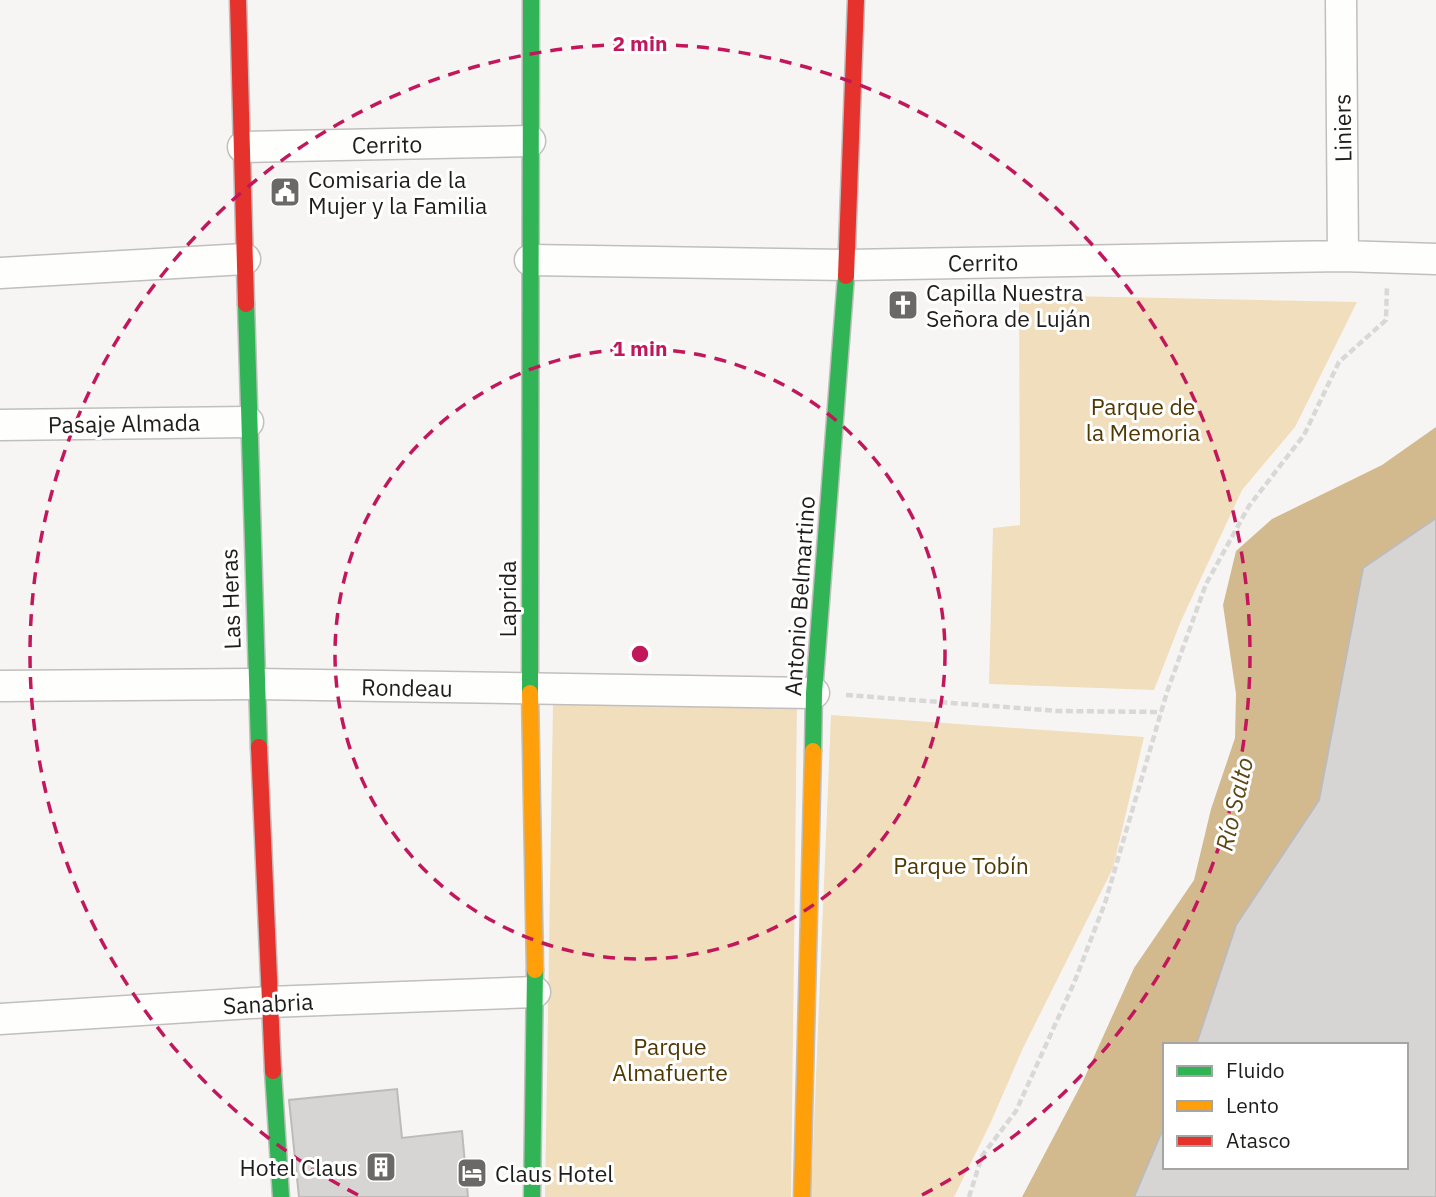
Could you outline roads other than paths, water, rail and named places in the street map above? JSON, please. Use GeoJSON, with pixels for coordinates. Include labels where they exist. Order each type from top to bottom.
{"type":"FeatureCollection","features":[{"type":"Feature","properties":{"kind":"street","name":"Las Heras"},"geometry":{"type":"LineString","coordinates":[[238,0],[256,684],[269,1002],[281,1197]]}},
{"type":"Feature","properties":{"kind":"street","name":"Laprida"},"geometry":{"type":"LineString","coordinates":[[531,0],[530,690],[535,992],[532,1197]]}},
{"type":"Feature","properties":{"kind":"street","name":"Antonio Belmartino"},"geometry":{"type":"LineString","coordinates":[[802,1197],[814,693],[847,265],[856,0]]}},
{"type":"Feature","properties":{"kind":"street","name":"Liniers"},"geometry":{"type":"LineString","coordinates":[[1340,0],[1343,256]]}},
{"type":"Feature","properties":{"kind":"street","name":"Cerrito"},"geometry":{"type":"LineString","coordinates":[[243,147],[530,142]]}},
{"type":"Feature","properties":{"kind":"street","name":"Cerrito"},"geometry":{"type":"LineString","coordinates":[[530,260],[847,265],[1343,256],[1436,259]]}},
{"type":"Feature","properties":{"kind":"street"},"geometry":{"type":"LineString","coordinates":[[0,273],[245,259]]}},
{"type":"Feature","properties":{"kind":"street","name":"Pasaje Almada"},"geometry":{"type":"LineString","coordinates":[[0,425],[248,422]]}},
{"type":"Feature","properties":{"kind":"street","name":"Rondeau"},"geometry":{"type":"LineString","coordinates":[[0,686],[256,684],[814,693]]}},
{"type":"Feature","properties":{"kind":"street","name":"Sanabria"},"geometry":{"type":"LineString","coordinates":[[0,1019],[269,1002],[535,992]]}},
{"type":"Feature","properties":{"kind":"water","name":"Río Salto"},"geometry":{"type":"Polygon","coordinates":[[[1436,427],[1436,518],[1363,568],[1319,800],[1236,925],[1197,1043],[1163,1043],[1163,1129],[1134,1197],[1022,1197],[1083,1081],[1134,968],[1194,880],[1211,809],[1235,738],[1236,694],[1223,605],[1236,551],[1272,519],[1382,465],[1436,427]]]}},
{"type":"Feature","properties":{"kind":"place","name":"Comisaria de la Mujer y la Familia"},"geometry":{"type":"Point","coordinates":[285,192]}},
{"type":"Feature","properties":{"kind":"place","name":"Capilla Nuestra Señora de Luján"},"geometry":{"type":"Point","coordinates":[903,305]}},
{"type":"Feature","properties":{"kind":"place","name":"Hotel Claus"},"geometry":{"type":"Point","coordinates":[381,1167]}},
{"type":"Feature","properties":{"kind":"place","name":"Claus Hotel"},"geometry":{"type":"Point","coordinates":[472,1173]}},
{"type":"Feature","properties":{"kind":"park label","name":"Parque de la Memoria"},"geometry":{"type":"Point","coordinates":[1143,419]}},
{"type":"Feature","properties":{"kind":"park label","name":"Parque Tobín"},"geometry":{"type":"Point","coordinates":[961,865]}},
{"type":"Feature","properties":{"kind":"park label","name":"Parque Almafuerte"},"geometry":{"type":"Point","coordinates":[670,1059]}}]}
